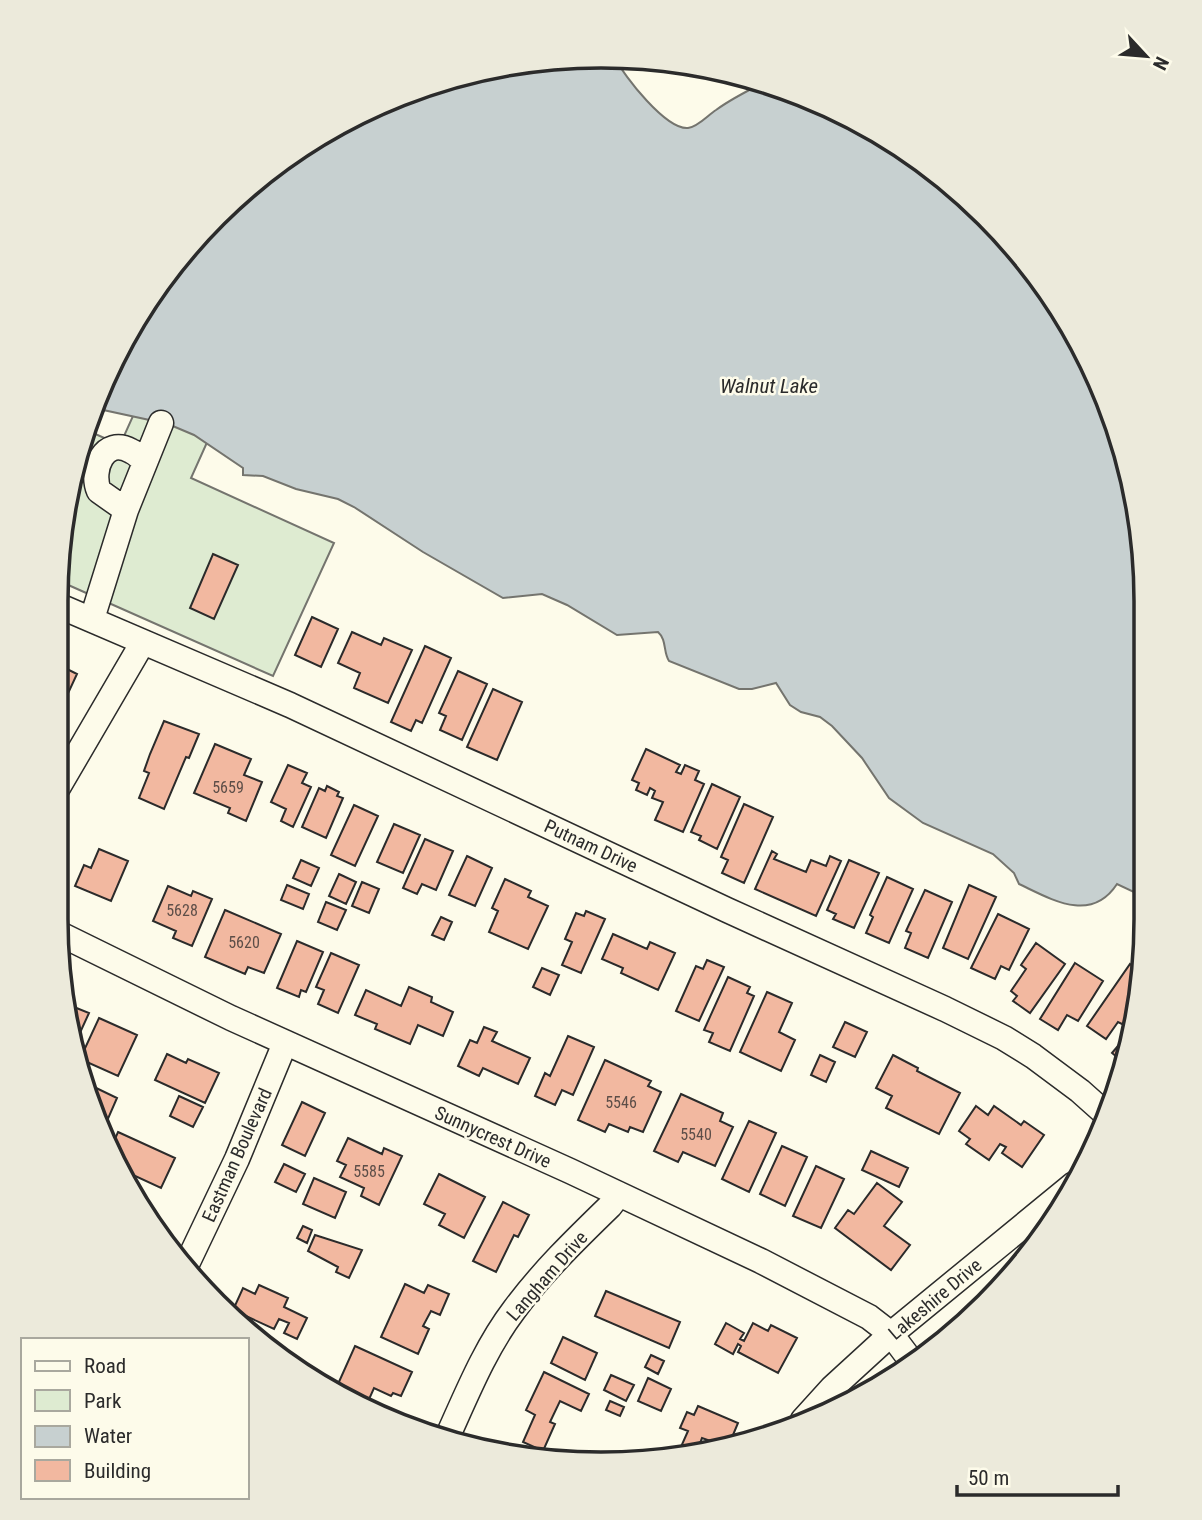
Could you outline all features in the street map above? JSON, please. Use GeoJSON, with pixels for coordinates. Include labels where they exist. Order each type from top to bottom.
{"type":"FeatureCollection","features":[{"type":"Feature","properties":{"kind":"street"},"geometry":{"type":"LineString","coordinates":[[92,619],[126,510],[161,423]]}},
{"type":"Feature","properties":{"kind":"street"},"geometry":{"type":"LineString","coordinates":[[126,510],[99,491],[94,474],[98,462],[105,452],[116,447],[133,451],[145,462]]}},
{"type":"Feature","properties":{"kind":"street","name":"Putnam Drive"},"geometry":{"type":"LineString","coordinates":[[68,609],[290,705],[945,1009],[1033,1055],[1099,1108]]}},
{"type":"Feature","properties":{"kind":"street"},"geometry":{"type":"LineString","coordinates":[[68,770],[143,642]]}},
{"type":"Feature","properties":{"kind":"street","name":"Sunnycrest Drive"},"geometry":{"type":"LineString","coordinates":[[69,938],[285,1043],[619,1194],[842,1302],[891,1334],[907,1355]]}},
{"type":"Feature","properties":{"kind":"street","name":"Eastman Boulevard"},"geometry":{"type":"LineString","coordinates":[[190,1258],[237,1159],[285,1043]]}},
{"type":"Feature","properties":{"kind":"street","name":"Langham Drive"},"geometry":{"type":"LineString","coordinates":[[451,1430],[479,1369],[513,1311],[542,1274],[619,1194]]}},
{"type":"Feature","properties":{"kind":"street","name":"Lakeshire Drive"},"geometry":{"type":"LineString","coordinates":[[815,1407],[891,1334],[1052,1202]]}},
{"type":"Feature","properties":{"kind":"green space"},"geometry":{"type":"Polygon","coordinates":[[[160,356],[231,389],[191,478],[334,543],[273,676],[68,585],[78,497],[96,434],[120,445],[160,356]]]}},
{"type":"Feature","properties":{"kind":"water","name":"Walnut Lake"},"geometry":{"type":"Polygon","coordinates":[[[601,68],[622,69],[647,100],[679,126],[688,128],[695,125],[727,102],[750,90],[837,123],[897,158],[925,178],[978,224],[1024,277],[1044,305],[1079,365],[1093,397],[1116,463],[1124,497],[1133,566],[1134,892],[1117,884],[1107,896],[1083,906],[1057,901],[1019,884],[1014,873],[993,854],[923,823],[889,798],[862,758],[832,726],[820,717],[801,712],[790,705],[776,683],[739,689],[669,661],[663,639],[658,632],[617,635],[567,605],[542,594],[503,598],[423,552],[354,507],[338,499],[296,489],[263,476],[243,475],[243,468],[194,435],[168,424],[104,410],[123,365],[158,305],[200,250],[250,200],[305,158],[365,123],[430,97],[497,78],[566,69],[601,68]]]}},
{"type":"Feature","properties":{"kind":"building"},"geometry":{"type":"Polygon","coordinates":[[[213,554],[238,565],[214,619],[190,608],[213,554]]]}},
{"type":"Feature","properties":{"kind":"building"},"geometry":{"type":"Polygon","coordinates":[[[312,617],[338,629],[321,667],[295,655],[312,617]]]}},
{"type":"Feature","properties":{"kind":"building"},"geometry":{"type":"Polygon","coordinates":[[[352,632],[381,645],[384,638],[412,650],[388,703],[354,688],[360,673],[338,663],[352,632]]]}},
{"type":"Feature","properties":{"kind":"building"},"geometry":{"type":"Polygon","coordinates":[[[425,646],[451,658],[422,723],[416,720],[411,731],[391,722],[425,646]]]}},
{"type":"Feature","properties":{"kind":"building"},"geometry":{"type":"Polygon","coordinates":[[[68,670],[77,674],[68,693],[68,670]]]}},
{"type":"Feature","properties":{"kind":"building"},"geometry":{"type":"Polygon","coordinates":[[[458,671],[487,684],[462,740],[440,730],[446,716],[439,713],[458,671]]]}},
{"type":"Feature","properties":{"kind":"building"},"geometry":{"type":"Polygon","coordinates":[[[493,689],[522,702],[497,760],[467,747],[493,689]]]}},
{"type":"Feature","properties":{"kind":"building"},"geometry":{"type":"Polygon","coordinates":[[[164,721],[199,734],[164,809],[139,798],[149,773],[144,771],[164,721]]]}},
{"type":"Feature","properties":{"kind":"building"},"geometry":{"type":"Polygon","coordinates":[[[215,744],[251,759],[244,775],[262,782],[246,821],[228,813],[230,808],[194,793],[215,744]]]}},
{"type":"Feature","properties":{"kind":"building"},"geometry":{"type":"Polygon","coordinates":[[[646,749],[680,765],[676,772],[681,774],[685,765],[699,771],[695,780],[704,784],[683,832],[655,820],[663,802],[652,798],[655,791],[650,788],[647,795],[636,790],[639,783],[632,780],[646,749]]]}},
{"type":"Feature","properties":{"kind":"building"},"geometry":{"type":"Polygon","coordinates":[[[288,765],[307,773],[302,783],[311,787],[293,827],[281,821],[286,809],[271,802],[288,765]]]}},
{"type":"Feature","properties":{"kind":"building"},"geometry":{"type":"Polygon","coordinates":[[[712,784],[740,797],[717,849],[699,840],[701,836],[691,832],[712,784]]]}},
{"type":"Feature","properties":{"kind":"building"},"geometry":{"type":"Polygon","coordinates":[[[327,786],[339,792],[337,796],[343,798],[326,838],[302,827],[319,788],[325,791],[327,786]]]}},
{"type":"Feature","properties":{"kind":"building"},"geometry":{"type":"Polygon","coordinates":[[[744,804],[773,817],[744,883],[722,873],[728,860],[721,857],[744,804]]]}},
{"type":"Feature","properties":{"kind":"building"},"geometry":{"type":"Polygon","coordinates":[[[354,805],[378,816],[355,866],[331,855],[354,805]]]}},
{"type":"Feature","properties":{"kind":"building"},"geometry":{"type":"Polygon","coordinates":[[[394,824],[420,835],[403,873],[377,862],[394,824]]]}},
{"type":"Feature","properties":{"kind":"building"},"geometry":{"type":"Polygon","coordinates":[[[425,839],[453,851],[436,890],[422,884],[417,894],[403,888],[425,839]]]}},
{"type":"Feature","properties":{"kind":"building"},"geometry":{"type":"Polygon","coordinates":[[[99,849],[128,861],[111,901],[75,886],[84,865],[91,868],[99,849]]]}},
{"type":"Feature","properties":{"kind":"building"},"geometry":{"type":"Polygon","coordinates":[[[772,851],[777,854],[774,859],[806,872],[811,860],[826,866],[830,856],[841,861],[816,916],[755,889],[772,851]]]}},
{"type":"Feature","properties":{"kind":"building"},"geometry":{"type":"Polygon","coordinates":[[[467,856],[492,868],[475,906],[449,895],[467,856]]]}},
{"type":"Feature","properties":{"kind":"building"},"geometry":{"type":"Polygon","coordinates":[[[301,860],[319,868],[311,886],[293,878],[301,860]]]}},
{"type":"Feature","properties":{"kind":"building"},"geometry":{"type":"Polygon","coordinates":[[[849,860],[879,873],[854,928],[833,919],[836,914],[827,910],[849,860]]]}},
{"type":"Feature","properties":{"kind":"building"},"geometry":{"type":"Polygon","coordinates":[[[339,874],[356,882],[346,904],[329,896],[339,874]]]}},
{"type":"Feature","properties":{"kind":"building"},"geometry":{"type":"Polygon","coordinates":[[[887,877],[913,889],[889,943],[866,933],[873,917],[870,915],[887,877]]]}},
{"type":"Feature","properties":{"kind":"building"},"geometry":{"type":"Polygon","coordinates":[[[505,879],[531,891],[528,897],[548,906],[528,949],[489,932],[498,911],[492,908],[505,879]]]}},
{"type":"Feature","properties":{"kind":"building"},"geometry":{"type":"Polygon","coordinates":[[[362,882],[379,889],[369,913],[352,906],[362,882]]]}},
{"type":"Feature","properties":{"kind":"building"},"geometry":{"type":"Polygon","coordinates":[[[287,885],[309,894],[303,909],[281,900],[287,885]]]}},
{"type":"Feature","properties":{"kind":"building"},"geometry":{"type":"Polygon","coordinates":[[[969,885],[996,897],[968,959],[943,948],[969,885]]]}},
{"type":"Feature","properties":{"kind":"building"},"geometry":{"type":"Polygon","coordinates":[[[168,886],[191,896],[193,891],[212,899],[192,946],[173,938],[176,931],[153,921],[168,886]]]}},
{"type":"Feature","properties":{"kind":"building"},"geometry":{"type":"Polygon","coordinates":[[[925,890],[952,902],[928,958],[905,948],[911,933],[906,931],[925,890]]]}},
{"type":"Feature","properties":{"kind":"building"},"geometry":{"type":"Polygon","coordinates":[[[326,902],[346,910],[337,930],[318,922],[326,902]]]}},
{"type":"Feature","properties":{"kind":"building"},"geometry":{"type":"Polygon","coordinates":[[[225,910],[281,934],[264,973],[248,967],[245,974],[205,957],[225,910]]]}},
{"type":"Feature","properties":{"kind":"building"},"geometry":{"type":"Polygon","coordinates":[[[586,911],[605,919],[581,973],[562,965],[572,942],[565,939],[576,913],[584,916],[586,911]]]}},
{"type":"Feature","properties":{"kind":"building"},"geometry":{"type":"Polygon","coordinates":[[[998,914],[1029,929],[1009,970],[1001,966],[995,979],[971,968],[998,914]]]}},
{"type":"Feature","properties":{"kind":"building"},"geometry":{"type":"Polygon","coordinates":[[[441,917],[452,922],[444,940],[432,935],[441,917]]]}},
{"type":"Feature","properties":{"kind":"building"},"geometry":{"type":"Polygon","coordinates":[[[613,934],[647,949],[650,942],[675,953],[658,990],[621,973],[623,968],[602,959],[613,934]]]}},
{"type":"Feature","properties":{"kind":"building"},"geometry":{"type":"Polygon","coordinates":[[[297,941],[323,952],[306,992],[301,990],[299,997],[277,988],[297,941]]]}},
{"type":"Feature","properties":{"kind":"building"},"geometry":{"type":"Polygon","coordinates":[[[1036,943],[1065,964],[1030,1013],[1013,1001],[1017,996],[1011,991],[1026,969],[1021,965],[1036,943]]]}},
{"type":"Feature","properties":{"kind":"building"},"geometry":{"type":"Polygon","coordinates":[[[331,953],[359,965],[338,1013],[318,1004],[324,990],[316,987],[331,953]]]}},
{"type":"Feature","properties":{"kind":"building"},"geometry":{"type":"Polygon","coordinates":[[[707,960],[724,967],[699,1021],[676,1011],[696,966],[703,969],[707,960]]]}},
{"type":"Feature","properties":{"kind":"building"},"geometry":{"type":"Polygon","coordinates":[[[1075,963],[1103,981],[1078,1021],[1067,1015],[1058,1030],[1040,1019],[1075,963]]]}},
{"type":"Feature","properties":{"kind":"building"},"geometry":{"type":"Polygon","coordinates":[[[1130,964],[1132,965],[1124,1025],[1118,1022],[1106,1039],[1087,1026],[1130,964]]]}},
{"type":"Feature","properties":{"kind":"building"},"geometry":{"type":"Polygon","coordinates":[[[542,968],[559,975],[550,995],[533,987],[542,968]]]}},
{"type":"Feature","properties":{"kind":"building"},"geometry":{"type":"Polygon","coordinates":[[[728,977],[750,987],[747,993],[754,996],[730,1051],[709,1042],[713,1033],[704,1030],[728,977]]]}},
{"type":"Feature","properties":{"kind":"building"},"geometry":{"type":"Polygon","coordinates":[[[409,987],[432,997],[431,1002],[453,1012],[443,1036],[418,1025],[410,1044],[375,1029],[377,1024],[355,1015],[366,990],[401,1006],[409,987]]]}},
{"type":"Feature","properties":{"kind":"building"},"geometry":{"type":"Polygon","coordinates":[[[767,992],[792,1003],[779,1032],[795,1040],[781,1071],[740,1052],[767,992]]]}},
{"type":"Feature","properties":{"kind":"building"},"geometry":{"type":"Polygon","coordinates":[[[76,1008],[89,1013],[80,1032],[76,1008]]]}},
{"type":"Feature","properties":{"kind":"building"},"geometry":{"type":"Polygon","coordinates":[[[99,1018],[137,1035],[118,1076],[88,1063],[84,1050],[99,1018]]]}},
{"type":"Feature","properties":{"kind":"building"},"geometry":{"type":"Polygon","coordinates":[[[845,1022],[867,1032],[855,1057],[833,1047],[845,1022]]]}},
{"type":"Feature","properties":{"kind":"building"},"geometry":{"type":"Polygon","coordinates":[[[484,1027],[497,1032],[492,1041],[530,1058],[518,1084],[483,1068],[479,1076],[458,1066],[470,1040],[477,1043],[484,1027]]]}},
{"type":"Feature","properties":{"kind":"building"},"geometry":{"type":"Polygon","coordinates":[[[568,1036],[594,1047],[573,1095],[562,1090],[555,1105],[535,1096],[545,1073],[550,1076],[568,1036]]]}},
{"type":"Feature","properties":{"kind":"building"},"geometry":{"type":"Polygon","coordinates":[[[167,1054],[186,1063],[188,1059],[219,1073],[205,1103],[155,1080],[167,1054]]]}},
{"type":"Feature","properties":{"kind":"building"},"geometry":{"type":"Polygon","coordinates":[[[820,1055],[835,1062],[826,1082],[811,1075],[820,1055]]]}},
{"type":"Feature","properties":{"kind":"building"},"geometry":{"type":"Polygon","coordinates":[[[893,1055],[960,1093],[939,1134],[886,1108],[892,1096],[876,1088],[893,1055]]]}},
{"type":"Feature","properties":{"kind":"building"},"geometry":{"type":"Polygon","coordinates":[[[605,1060],[651,1081],[648,1086],[661,1092],[643,1132],[630,1127],[628,1132],[609,1124],[605,1132],[578,1120],[605,1060]]]}},
{"type":"Feature","properties":{"kind":"building"},"geometry":{"type":"Polygon","coordinates":[[[96,1088],[117,1098],[108,1119],[96,1088]]]}},
{"type":"Feature","properties":{"kind":"building"},"geometry":{"type":"Polygon","coordinates":[[[681,1094],[723,1113],[720,1121],[733,1127],[715,1166],[683,1152],[678,1162],[654,1151],[681,1094]]]}},
{"type":"Feature","properties":{"kind":"building"},"geometry":{"type":"Polygon","coordinates":[[[179,1096],[203,1107],[193,1127],[170,1116],[179,1096]]]}},
{"type":"Feature","properties":{"kind":"building"},"geometry":{"type":"Polygon","coordinates":[[[302,1102],[325,1113],[305,1156],[282,1145],[302,1102]]]}},
{"type":"Feature","properties":{"kind":"building"},"geometry":{"type":"Polygon","coordinates":[[[976,1106],[988,1115],[994,1106],[1021,1125],[1024,1121],[1044,1135],[1022,1167],[1002,1153],[1006,1147],[1000,1144],[989,1160],[966,1144],[970,1139],[959,1131],[976,1106]]]}},
{"type":"Feature","properties":{"kind":"building"},"geometry":{"type":"Polygon","coordinates":[[[749,1121],[776,1133],[749,1192],[722,1179],[749,1121]]]}},
{"type":"Feature","properties":{"kind":"building"},"geometry":{"type":"Polygon","coordinates":[[[118,1132],[175,1158],[161,1188],[135,1176],[115,1138],[118,1132]]]}},
{"type":"Feature","properties":{"kind":"building"},"geometry":{"type":"Polygon","coordinates":[[[348,1138],[382,1154],[384,1148],[402,1156],[379,1205],[361,1196],[364,1188],[340,1177],[346,1165],[337,1161],[348,1138]]]}},
{"type":"Feature","properties":{"kind":"building"},"geometry":{"type":"Polygon","coordinates":[[[782,1146],[807,1157],[785,1206],[760,1194],[782,1146]]]}},
{"type":"Feature","properties":{"kind":"building"},"geometry":{"type":"Polygon","coordinates":[[[871,1151],[908,1168],[899,1187],[862,1170],[871,1151]]]}},
{"type":"Feature","properties":{"kind":"building"},"geometry":{"type":"Polygon","coordinates":[[[284,1164],[305,1174],[296,1192],[275,1182],[284,1164]]]}},
{"type":"Feature","properties":{"kind":"building"},"geometry":{"type":"Polygon","coordinates":[[[816,1166],[844,1179],[821,1228],[793,1216],[816,1166]]]}},
{"type":"Feature","properties":{"kind":"building"},"geometry":{"type":"Polygon","coordinates":[[[439,1174],[485,1197],[464,1238],[439,1225],[445,1214],[424,1204],[439,1174]]]}},
{"type":"Feature","properties":{"kind":"building"},"geometry":{"type":"Polygon","coordinates":[[[314,1178],[346,1192],[335,1218],[303,1204],[314,1178]]]}},
{"type":"Feature","properties":{"kind":"building"},"geometry":{"type":"Polygon","coordinates":[[[877,1183],[902,1202],[884,1226],[910,1245],[891,1270],[835,1228],[848,1210],[854,1214],[877,1183]]]}},
{"type":"Feature","properties":{"kind":"building"},"geometry":{"type":"Polygon","coordinates":[[[503,1202],[529,1215],[518,1237],[514,1235],[496,1272],[473,1261],[503,1202]]]}},
{"type":"Feature","properties":{"kind":"building"},"geometry":{"type":"Polygon","coordinates":[[[303,1226],[312,1230],[307,1243],[297,1238],[303,1226]]]}},
{"type":"Feature","properties":{"kind":"building"},"geometry":{"type":"Polygon","coordinates":[[[315,1235],[362,1250],[349,1278],[336,1272],[338,1267],[308,1251],[315,1235]]]}},
{"type":"Feature","properties":{"kind":"building"},"geometry":{"type":"Polygon","coordinates":[[[405,1284],[424,1293],[428,1285],[449,1294],[440,1315],[431,1311],[423,1326],[429,1329],[418,1354],[381,1337],[405,1284]]]}},
{"type":"Feature","properties":{"kind":"building"},"geometry":{"type":"Polygon","coordinates":[[[259,1285],[288,1298],[284,1307],[307,1318],[297,1339],[284,1333],[289,1323],[279,1319],[274,1329],[245,1316],[235,1306],[243,1288],[255,1294],[259,1285]]]}},
{"type":"Feature","properties":{"kind":"building"},"geometry":{"type":"Polygon","coordinates":[[[606,1291],[680,1322],[669,1348],[595,1316],[606,1291]]]}},
{"type":"Feature","properties":{"kind":"building"},"geometry":{"type":"Polygon","coordinates":[[[726,1323],[744,1333],[740,1339],[744,1341],[753,1323],[768,1331],[771,1325],[797,1338],[778,1373],[738,1352],[741,1346],[738,1344],[733,1354],[715,1344],[726,1323]]]}},
{"type":"Feature","properties":{"kind":"building"},"geometry":{"type":"Polygon","coordinates":[[[563,1337],[597,1353],[585,1380],[551,1363],[563,1337]]]}},
{"type":"Feature","properties":{"kind":"building"},"geometry":{"type":"Polygon","coordinates":[[[355,1346],[412,1372],[401,1396],[393,1393],[391,1396],[374,1388],[369,1399],[339,1382],[355,1346]]]}},
{"type":"Feature","properties":{"kind":"building"},"geometry":{"type":"Polygon","coordinates":[[[651,1355],[664,1361],[658,1374],[645,1367],[651,1355]]]}},
{"type":"Feature","properties":{"kind":"building"},"geometry":{"type":"Polygon","coordinates":[[[544,1372],[589,1394],[581,1411],[560,1401],[550,1422],[555,1424],[544,1448],[523,1442],[535,1415],[526,1410],[544,1372]]]}},
{"type":"Feature","properties":{"kind":"building"},"geometry":{"type":"Polygon","coordinates":[[[611,1375],[634,1385],[626,1401],[604,1390],[611,1375]]]}},
{"type":"Feature","properties":{"kind":"building"},"geometry":{"type":"Polygon","coordinates":[[[648,1378],[671,1389],[661,1411],[638,1401],[648,1378]]]}},
{"type":"Feature","properties":{"kind":"building"},"geometry":{"type":"Polygon","coordinates":[[[610,1401],[624,1407],[620,1416],[606,1410],[610,1401]]]}},
{"type":"Feature","properties":{"kind":"building"},"geometry":{"type":"Polygon","coordinates":[[[698,1406],[738,1423],[733,1435],[710,1441],[702,1438],[700,1443],[682,1445],[688,1431],[680,1428],[687,1412],[694,1415],[698,1406]]]}}]}
